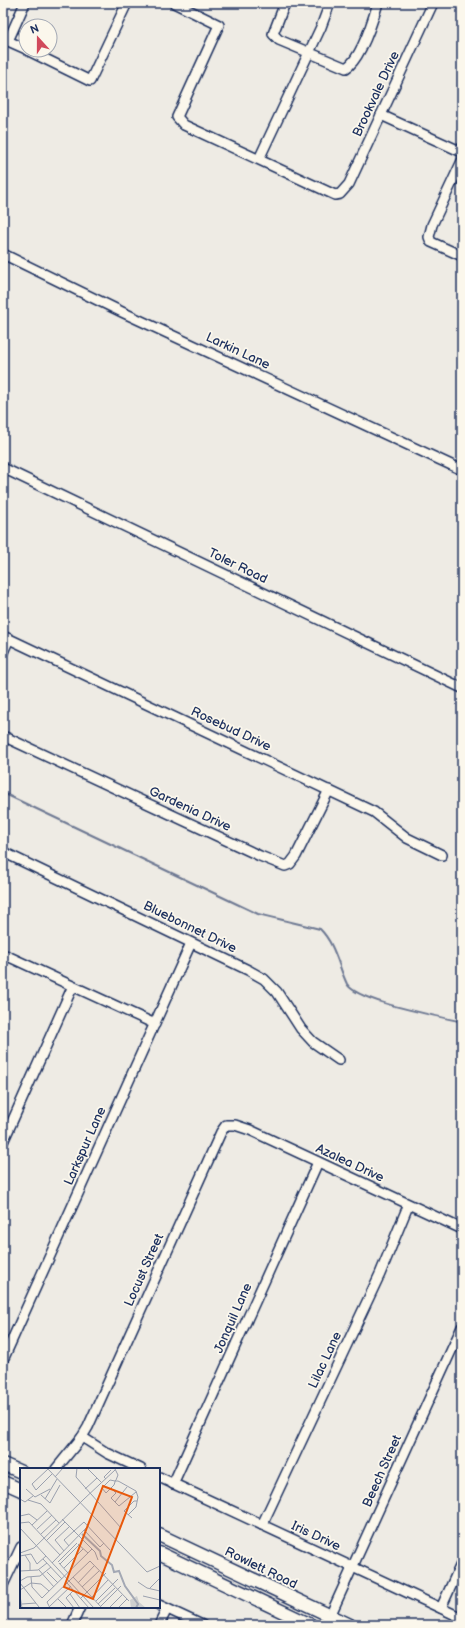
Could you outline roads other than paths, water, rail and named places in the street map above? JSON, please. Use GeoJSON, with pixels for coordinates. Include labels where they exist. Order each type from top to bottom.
{"type":"FeatureCollection","features":[{"type":"Feature","properties":{"kind":"main road"},"geometry":{"type":"LineString","coordinates":[[3,1464],[20,1472]]}},
{"type":"Feature","properties":{"kind":"main road"},"geometry":{"type":"LineString","coordinates":[[3,1482],[20,1490]]}},
{"type":"Feature","properties":{"kind":"main road","name":"Rowlett Road"},"geometry":{"type":"LineString","coordinates":[[160,1536],[328,1621],[350,1625]]}},
{"type":"Feature","properties":{"kind":"main road"},"geometry":{"type":"LineString","coordinates":[[160,1553],[311,1625]]}},
{"type":"Feature","properties":{"kind":"street"},"geometry":{"type":"LineString","coordinates":[[18,18],[25,3]]}},
{"type":"Feature","properties":{"kind":"street"},"geometry":{"type":"LineString","coordinates":[[43,58],[90,81],[127,3]]}},
{"type":"Feature","properties":{"kind":"street"},"geometry":{"type":"LineString","coordinates":[[174,3],[219,24],[177,117],[184,125],[259,159],[309,54],[330,3]]}},
{"type":"Feature","properties":{"kind":"street"},"geometry":{"type":"LineString","coordinates":[[285,3],[273,34],[279,40],[309,54],[346,68],[351,65],[359,51],[378,3]]}},
{"type":"Feature","properties":{"kind":"street","name":"Brookvale Drive"},"geometry":{"type":"LineString","coordinates":[[259,159],[328,193],[335,195],[340,194],[349,184],[433,3]]}},
{"type":"Feature","properties":{"kind":"street"},"geometry":{"type":"LineString","coordinates":[[18,19],[8,41],[18,46]]}},
{"type":"Feature","properties":{"kind":"street"},"geometry":{"type":"LineString","coordinates":[[381,115],[462,152]]}},
{"type":"Feature","properties":{"kind":"street"},"geometry":{"type":"LineString","coordinates":[[462,161],[432,225],[429,237],[431,242],[462,256]]}},
{"type":"Feature","properties":{"kind":"street","name":"Larkin Lane"},"geometry":{"type":"LineString","coordinates":[[3,254],[122,312],[462,470]]}},
{"type":"Feature","properties":{"kind":"street","name":"Toler Road"},"geometry":{"type":"LineString","coordinates":[[3,468],[462,688]]}},
{"type":"Feature","properties":{"kind":"street"},"geometry":{"type":"LineString","coordinates":[[3,652],[6,637]]}},
{"type":"Feature","properties":{"kind":"street","name":"Rosebud Drive"},"geometry":{"type":"LineString","coordinates":[[6,637],[374,812],[407,838],[442,855]]}},
{"type":"Feature","properties":{"kind":"street","name":"Gardenia Drive"},"geometry":{"type":"LineString","coordinates":[[3,736],[284,866],[290,864],[296,856],[329,790]]}},
{"type":"Feature","properties":{"kind":"street","name":"Bluebonnet Drive"},"geometry":{"type":"LineString","coordinates":[[3,852],[264,979],[277,992],[301,1029],[313,1042],[339,1060]]}},
{"type":"Feature","properties":{"kind":"street","name":"Larkspur Lane"},"geometry":{"type":"LineString","coordinates":[[3,1360],[191,943]]}},
{"type":"Feature","properties":{"kind":"street"},"geometry":{"type":"LineString","coordinates":[[3,954],[72,988],[155,1024]]}},
{"type":"Feature","properties":{"kind":"street"},"geometry":{"type":"LineString","coordinates":[[3,1142],[72,988]]}},
{"type":"Feature","properties":{"kind":"street","name":"Azalea Drive"},"geometry":{"type":"LineString","coordinates":[[226,1125],[235,1125],[250,1130],[408,1206],[462,1229]]}},
{"type":"Feature","properties":{"kind":"street","name":"Locust Street"},"geometry":{"type":"LineString","coordinates":[[82,1437],[88,1427],[221,1132],[226,1125]]}},
{"type":"Feature","properties":{"kind":"street","name":"Jonquil Lane"},"geometry":{"type":"LineString","coordinates":[[173,1484],[318,1162]]}},
{"type":"Feature","properties":{"kind":"street","name":"Lilac Lane"},"geometry":{"type":"LineString","coordinates":[[262,1525],[380,1274],[408,1206]]}},
{"type":"Feature","properties":{"kind":"street","name":"Beech Street"},"geometry":{"type":"LineString","coordinates":[[328,1621],[462,1327]]}},
{"type":"Feature","properties":{"kind":"street"},"geometry":{"type":"LineString","coordinates":[[57,1468],[82,1437],[107,1453],[139,1468]]}},
{"type":"Feature","properties":{"kind":"street","name":"Iris Drive"},"geometry":{"type":"LineString","coordinates":[[160,1478],[462,1618]]}},
{"type":"Feature","properties":{"kind":"street"},"geometry":{"type":"LineString","coordinates":[[3,1585],[20,1549]]}},
{"type":"Feature","properties":{"kind":"street"},"geometry":{"type":"LineString","coordinates":[[441,1608],[462,1562]]}},
{"type":"Feature","properties":{"kind":"street"},"geometry":{"type":"LineString","coordinates":[[159,1625],[163,1607],[202,1625]]}},
{"type":"Feature","properties":{"kind":"street"},"geometry":{"type":"LineString","coordinates":[[72,1625],[80,1608]]}},
{"type":"Feature","properties":{"kind":"waterway"},"geometry":{"type":"LineString","coordinates":[[3,793],[258,914],[320,929],[333,948],[347,984],[354,991],[366,997],[400,1008],[462,1022]]}}]}
